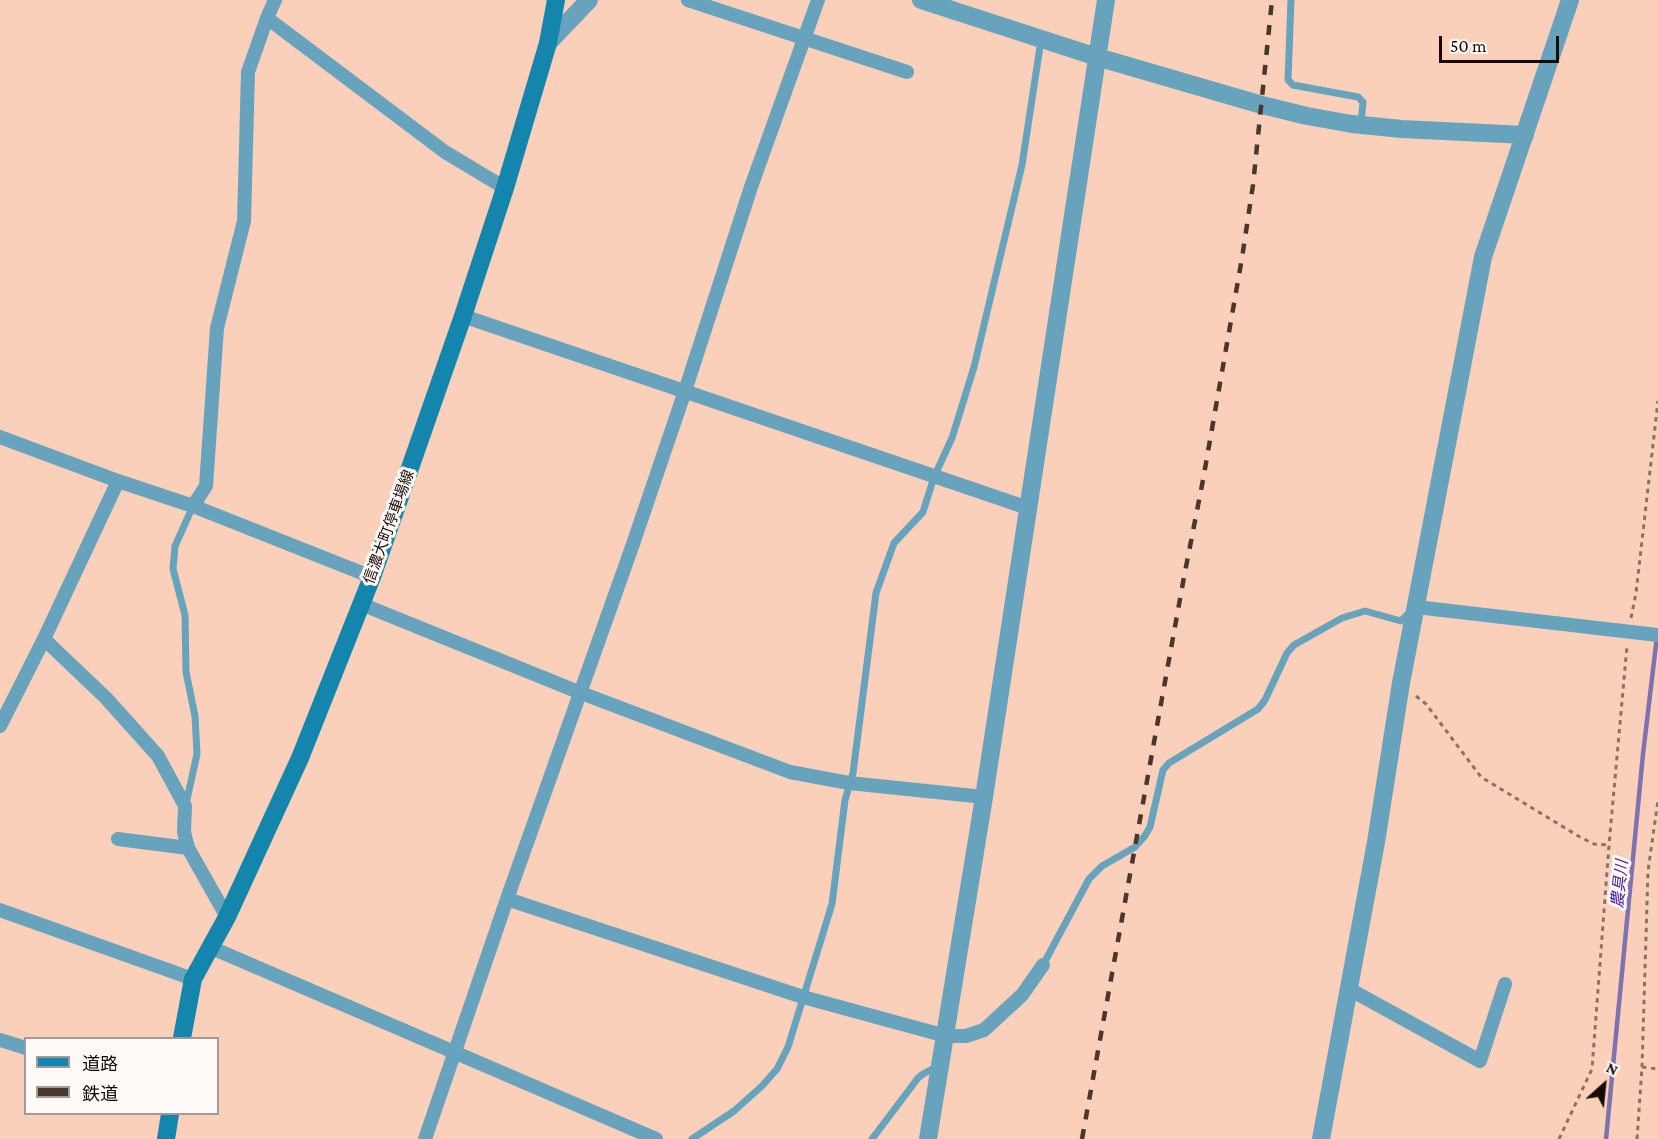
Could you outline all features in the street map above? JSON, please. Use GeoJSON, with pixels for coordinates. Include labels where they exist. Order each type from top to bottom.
{"type":"FeatureCollection","features":[{"type":"Feature","properties":{"kind":"main road","name":"信濃大町停車場線"},"geometry":{"type":"LineString","coordinates":[[182,1037],[193,979],[212,948],[300,758],[372,577],[505,188],[548,43],[556,0]]}},
{"type":"Feature","properties":{"kind":"main road"},"geometry":{"type":"LineString","coordinates":[[166,1139],[170,1115]]}},
{"type":"Feature","properties":{"kind":"street"},"geometry":{"type":"LineString","coordinates":[[193,506],[206,486],[217,328],[244,220],[248,72],[275,0]]}},
{"type":"Feature","properties":{"kind":"street"},"geometry":{"type":"LineString","coordinates":[[548,43],[590,0]]}},
{"type":"Feature","properties":{"kind":"street"},"geometry":{"type":"LineString","coordinates":[[688,0],[907,72]]}},
{"type":"Feature","properties":{"kind":"street"},"geometry":{"type":"LineString","coordinates":[[425,1139],[685,391],[747,198],[818,0]]}},
{"type":"Feature","properties":{"kind":"street"},"geometry":{"type":"LineString","coordinates":[[921,0],[1097,57],[1307,116],[1402,129],[1525,135]]}},
{"type":"Feature","properties":{"kind":"street"},"geometry":{"type":"LineString","coordinates":[[928,1139],[984,797],[1106,0]]}},
{"type":"Feature","properties":{"kind":"street"},"geometry":{"type":"LineString","coordinates":[[1320,1139],[1376,842],[1401,683],[1483,257],[1570,0]]}},
{"type":"Feature","properties":{"kind":"street"},"geometry":{"type":"LineString","coordinates":[[267,18],[446,152],[505,188]]}},
{"type":"Feature","properties":{"kind":"street"},"geometry":{"type":"LineString","coordinates":[[463,316],[1028,507]]}},
{"type":"Feature","properties":{"kind":"street"},"geometry":{"type":"LineString","coordinates":[[0,437],[193,506],[372,577]]}},
{"type":"Feature","properties":{"kind":"street"},"geometry":{"type":"LineString","coordinates":[[0,726],[44,639],[118,481]]}},
{"type":"Feature","properties":{"kind":"street"},"geometry":{"type":"LineString","coordinates":[[361,604],[581,693],[790,772],[849,783],[984,797]]}},
{"type":"Feature","properties":{"kind":"street"},"geometry":{"type":"LineString","coordinates":[[1416,607],[1658,635]]}},
{"type":"Feature","properties":{"kind":"street"},"geometry":{"type":"LineString","coordinates":[[44,639],[106,698],[158,756],[185,806],[184,832],[188,848],[227,917]]}},
{"type":"Feature","properties":{"kind":"street"},"geometry":{"type":"LineString","coordinates":[[118,839],[188,848]]}},
{"type":"Feature","properties":{"kind":"street"},"geometry":{"type":"LineString","coordinates":[[507,899],[803,997],[946,1036],[966,1036],[984,1030],[1022,995],[1042,965]]}},
{"type":"Feature","properties":{"kind":"street"},"geometry":{"type":"LineString","coordinates":[[0,910],[193,979]]}},
{"type":"Feature","properties":{"kind":"street"},"geometry":{"type":"LineString","coordinates":[[212,948],[656,1139]]}},
{"type":"Feature","properties":{"kind":"street"},"geometry":{"type":"LineString","coordinates":[[1348,989],[1480,1061],[1505,984]]}},
{"type":"Feature","properties":{"kind":"street"},"geometry":{"type":"LineString","coordinates":[[0,1041],[24,1047]]}},
{"type":"Feature","properties":{"kind":"lane"},"geometry":{"type":"LineString","coordinates":[[1291,0],[1288,80],[1293,85],[1358,97],[1363,102],[1360,125]]}},
{"type":"Feature","properties":{"kind":"lane"},"geometry":{"type":"LineString","coordinates":[[692,1139],[734,1111],[762,1086],[777,1069],[788,1047],[832,904],[849,783],[853,773],[876,593],[894,543],[922,512],[934,477],[952,438],[974,367],[1022,165],[1041,39]]}},
{"type":"Feature","properties":{"kind":"lane"},"geometry":{"type":"LineString","coordinates":[[185,806],[197,754],[195,716],[186,672],[185,615],[173,570],[175,546],[193,506]]}},
{"type":"Feature","properties":{"kind":"lane"},"geometry":{"type":"LineString","coordinates":[[1042,965],[1089,879],[1102,866],[1135,847],[1144,837],[1150,827],[1163,770],[1169,763],[1258,709],[1265,700],[1287,653],[1294,645],[1342,618],[1365,611],[1401,621],[1416,607]]}},
{"type":"Feature","properties":{"kind":"lane"},"geometry":{"type":"LineString","coordinates":[[872,1139],[918,1078],[940,1065]]}},
{"type":"Feature","properties":{"kind":"path"},"geometry":{"type":"LineString","coordinates":[[1559,1139],[1592,1069],[1609,845],[1658,401]]}},
{"type":"Feature","properties":{"kind":"path"},"geometry":{"type":"LineString","coordinates":[[1401,683],[1426,704],[1481,777],[1580,837],[1594,844],[1609,845]]}},
{"type":"Feature","properties":{"kind":"path"},"geometry":{"type":"LineString","coordinates":[[1636,1139],[1642,1067],[1648,871],[1658,800]]}},
{"type":"Feature","properties":{"kind":"path"},"geometry":{"type":"LineString","coordinates":[[1642,1067],[1658,1069]]}},
{"type":"Feature","properties":{"kind":"waterway","name":"農具川"},"geometry":{"type":"LineString","coordinates":[[1606,1139],[1643,754],[1657,636]]}},
{"type":"Feature","properties":{"kind":"railway"},"geometry":{"type":"LineString","coordinates":[[1082,1139],[1242,258],[1253,185],[1272,0]]}}]}
